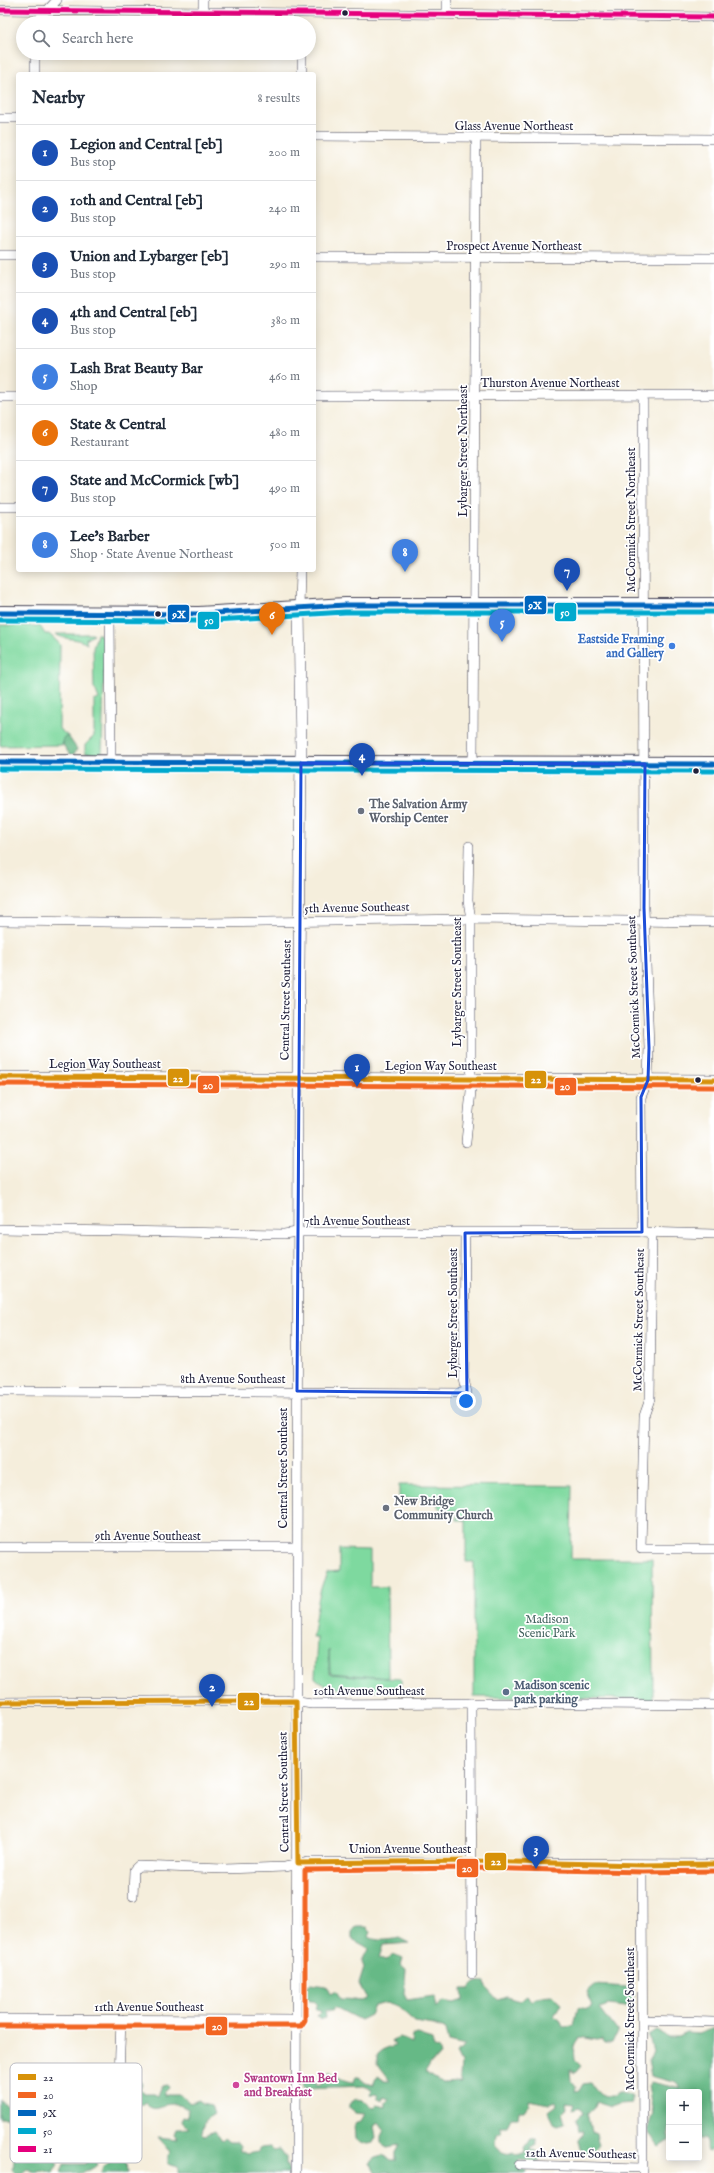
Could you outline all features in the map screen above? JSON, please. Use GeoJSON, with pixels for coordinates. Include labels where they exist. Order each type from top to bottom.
{"type":"FeatureCollection","features":[{"type":"Feature","properties":{"kind":"main road"},"geometry":{"type":"LineString","coordinates":[[0,613],[227,613],[345,605],[714,605]]}},
{"type":"Feature","properties":{"kind":"main road"},"geometry":{"type":"LineString","coordinates":[[0,762],[714,764]]}},
{"type":"Feature","properties":{"kind":"street"},"geometry":{"type":"LineString","coordinates":[[42,16],[57,0]]}},
{"type":"Feature","properties":{"kind":"street"},"geometry":{"type":"LineString","coordinates":[[203,0],[203,12]]}},
{"type":"Feature","properties":{"kind":"street"},"geometry":{"type":"LineString","coordinates":[[447,0],[447,14]]}},
{"type":"Feature","properties":{"kind":"street"},"geometry":{"type":"LineString","coordinates":[[0,10],[714,17]]}},
{"type":"Feature","properties":{"kind":"street"},"geometry":{"type":"LineString","coordinates":[[35,60],[35,72]]}},
{"type":"Feature","properties":{"kind":"street"},"geometry":{"type":"LineString","coordinates":[[302,60],[302,72]]}},
{"type":"Feature","properties":{"kind":"street"},"geometry":{"type":"LineString","coordinates":[[0,118],[16,118]]}},
{"type":"Feature","properties":{"kind":"street","name":"Glass Avenue Northeast"},"geometry":{"type":"LineString","coordinates":[[316,136],[714,139]]}},
{"type":"Feature","properties":{"kind":"street","name":"Lybarger Street Northeast"},"geometry":{"type":"LineString","coordinates":[[473,764],[476,138]]}},
{"type":"Feature","properties":{"kind":"street"},"geometry":{"type":"LineString","coordinates":[[0,255],[16,255]]}},
{"type":"Feature","properties":{"kind":"street","name":"Prospect Avenue Northeast"},"geometry":{"type":"LineString","coordinates":[[316,257],[714,258]]}},
{"type":"Feature","properties":{"kind":"street","name":"McCormick Street Northeast"},"geometry":{"type":"LineString","coordinates":[[643,395],[645,764]]}},
{"type":"Feature","properties":{"kind":"street","name":"Thurston Avenue Northeast"},"geometry":{"type":"LineString","coordinates":[[316,396],[714,395]]}},
{"type":"Feature","properties":{"kind":"street"},"geometry":{"type":"LineString","coordinates":[[0,397],[16,397]]}},
{"type":"Feature","properties":{"kind":"street"},"geometry":{"type":"LineString","coordinates":[[0,507],[16,507]]}},
{"type":"Feature","properties":{"kind":"street"},"geometry":{"type":"LineString","coordinates":[[299,608],[300,572]]}},
{"type":"Feature","properties":{"kind":"street","name":"Central Street Southeast"},"geometry":{"type":"LineString","coordinates":[[296,2173],[298,2020],[296,1701],[297,1232],[301,763],[299,608]]}},
{"type":"Feature","properties":{"kind":"street"},"geometry":{"type":"LineString","coordinates":[[110,614],[111,762]]}},
{"type":"Feature","properties":{"kind":"street","name":"McCormick Street Southeast"},"geometry":{"type":"LineString","coordinates":[[642,1232],[641,1097],[648,1080],[648,1000],[644,922],[645,764]]}},
{"type":"Feature","properties":{"kind":"street","name":"Lybarger Street Southeast"},"geometry":{"type":"LineString","coordinates":[[466,1142],[470,1079],[471,919],[468,901],[468,846]]}},
{"type":"Feature","properties":{"kind":"street","name":"5th Avenue Southeast"},"geometry":{"type":"LineString","coordinates":[[0,921],[203,923],[471,919],[714,922]]}},
{"type":"Feature","properties":{"kind":"street","name":"Legion Way Southeast"},"geometry":{"type":"LineString","coordinates":[[0,1077],[714,1080]]}},
{"type":"Feature","properties":{"kind":"street","name":"7th Avenue Southeast"},"geometry":{"type":"LineString","coordinates":[[0,1229],[284,1234],[297,1232],[642,1232],[652,1234],[714,1234]]}},
{"type":"Feature","properties":{"kind":"street","name":"Lybarger Street Southeast"},"geometry":{"type":"LineString","coordinates":[[465,1233],[464,1379],[467,1393]]}},
{"type":"Feature","properties":{"kind":"street","name":"McCormick Street Southeast"},"geometry":{"type":"LineString","coordinates":[[652,1234],[650,1399],[644,1416],[641,1549],[714,1549]]}},
{"type":"Feature","properties":{"kind":"street","name":"8th Avenue Southeast"},"geometry":{"type":"LineString","coordinates":[[0,1391],[297,1391],[467,1393]]}},
{"type":"Feature","properties":{"kind":"street","name":"9th Avenue Southeast"},"geometry":{"type":"LineString","coordinates":[[0,1547],[296,1547]]}},
{"type":"Feature","properties":{"kind":"street","name":"10th Avenue Southeast"},"geometry":{"type":"LineString","coordinates":[[0,1702],[296,1701],[312,1704],[470,1703],[714,1705]]}},
{"type":"Feature","properties":{"kind":"street"},"geometry":{"type":"LineString","coordinates":[[470,1703],[473,1861],[472,1974]]}},
{"type":"Feature","properties":{"kind":"street","name":"Union Avenue Southeast"},"geometry":{"type":"LineString","coordinates":[[133,1896],[134,1870],[138,1866],[239,1868],[285,1867],[298,1863],[473,1861],[642,1865],[714,1864]]}},
{"type":"Feature","properties":{"kind":"street","name":"McCormick Street Southeast"},"geometry":{"type":"LineString","coordinates":[[642,1865],[643,2170]]}},
{"type":"Feature","properties":{"kind":"street","name":"11th Avenue Southeast"},"geometry":{"type":"LineString","coordinates":[[0,2019],[298,2020]]}},
{"type":"Feature","properties":{"kind":"street"},"geometry":{"type":"LineString","coordinates":[[120,2063],[121,2019]]}},
{"type":"Feature","properties":{"kind":"street"},"geometry":{"type":"LineString","coordinates":[[643,2020],[714,2022]]}},
{"type":"Feature","properties":{"kind":"street","name":"12th Avenue Southeast"},"geometry":{"type":"LineString","coordinates":[[519,2165],[643,2170]]}},
{"type":"Feature","properties":{"kind":"highlighted area"},"geometry":{"type":"Polygon","coordinates":[[[301,763],[645,764],[644,908],[649,1048],[648,1080],[641,1097],[642,1232],[465,1233],[467,1393],[297,1391],[301,763]]]}},
{"type":"Feature","properties":{"kind":"green space"},"geometry":{"type":"Polygon","coordinates":[[[0,625],[40,626],[45,634],[49,634],[60,644],[59,729],[68,736],[62,741],[63,745],[0,746],[0,625]]]}},
{"type":"Feature","properties":{"kind":"green space"},"geometry":{"type":"Polygon","coordinates":[[[55,634],[94,635],[85,639],[88,638],[86,641],[87,644],[79,640],[63,638],[55,634]]]}},
{"type":"Feature","properties":{"kind":"green space"},"geometry":{"type":"Polygon","coordinates":[[[97,634],[100,634],[105,641],[102,754],[85,753],[85,745],[94,736],[94,701],[99,699],[94,689],[93,648],[97,634]]]}},
{"type":"Feature","properties":{"kind":"green space"},"geometry":{"type":"Polygon","coordinates":[[[68,736],[77,749],[74,754],[70,755],[63,745],[63,738],[68,736]]]}},
{"type":"Feature","properties":{"kind":"green space","name":"Madison Scenic Park"},"geometry":{"type":"Polygon","coordinates":[[[399,1485],[572,1486],[571,1559],[652,1559],[653,1699],[474,1697],[474,1562],[466,1562],[466,1520],[457,1520],[457,1510],[445,1511],[438,1507],[438,1498],[399,1498],[399,1485]]]}},
{"type":"Feature","properties":{"kind":"green space"},"geometry":{"type":"Polygon","coordinates":[[[339,1549],[370,1550],[370,1587],[387,1587],[388,1678],[330,1673],[329,1650],[329,1674],[401,1679],[401,1687],[384,1690],[338,1688],[322,1684],[315,1677],[317,1638],[312,1638],[317,1605],[321,1588],[327,1573],[339,1572],[339,1549]]]}},
{"type":"Feature","properties":{"kind":"green space"},"geometry":{"type":"Polygon","coordinates":[[[356,1927],[367,1927],[371,1931],[369,1937],[372,1939],[384,1940],[399,1938],[409,1943],[383,1945],[379,1958],[386,1960],[393,1954],[403,1958],[401,1965],[406,1969],[404,1994],[407,2000],[434,1996],[436,2008],[444,2001],[454,2003],[463,2000],[462,1989],[470,1989],[476,1982],[485,1982],[486,1987],[498,2000],[506,1997],[520,2001],[527,1996],[532,2001],[535,1997],[553,1996],[561,2003],[554,2016],[560,2020],[563,2027],[574,2026],[578,2007],[587,2009],[593,2006],[587,1992],[595,1985],[628,1987],[635,1995],[625,2007],[608,2005],[600,2008],[618,2032],[613,2043],[604,2043],[603,2039],[597,2040],[580,2037],[574,2047],[574,2059],[581,2066],[575,2073],[570,2070],[571,2081],[576,2087],[575,2092],[579,2091],[583,2084],[591,2083],[598,2092],[606,2096],[614,2096],[618,2093],[628,2093],[632,2096],[632,2103],[619,2104],[611,2107],[596,2102],[593,2109],[587,2113],[591,2132],[596,2134],[599,2145],[594,2151],[585,2153],[580,2149],[578,2140],[583,2131],[579,2131],[577,2119],[584,2113],[580,2107],[573,2109],[575,2103],[566,2102],[567,2108],[562,2113],[565,2123],[558,2125],[554,2123],[549,2111],[557,2105],[556,2102],[549,2104],[529,2100],[529,2105],[525,2111],[519,2111],[518,2118],[511,2118],[507,2126],[499,2126],[501,2132],[496,2134],[495,2145],[503,2152],[514,2152],[518,2155],[525,2152],[524,2147],[530,2138],[535,2138],[536,2144],[529,2148],[539,2153],[538,2162],[520,2159],[515,2164],[527,2171],[527,2173],[374,2173],[370,2162],[376,2157],[384,2155],[391,2161],[396,2161],[396,2151],[399,2145],[387,2147],[381,2143],[381,2135],[384,2129],[379,2122],[374,2125],[376,2137],[373,2143],[366,2144],[360,2142],[356,2138],[355,2123],[361,2121],[365,2114],[355,2113],[349,2108],[349,2104],[356,2099],[362,2100],[369,2107],[374,2108],[376,2105],[386,2107],[386,2102],[389,2099],[384,2097],[383,2101],[378,2098],[380,2095],[376,2093],[370,2095],[372,2089],[365,2086],[303,2088],[302,2083],[304,2078],[307,2077],[309,2082],[316,2081],[317,2085],[324,2081],[331,2071],[341,2079],[351,2082],[354,2082],[356,2076],[359,2076],[364,2082],[373,2085],[377,2076],[384,2081],[390,2081],[377,2064],[377,2056],[384,2050],[395,2046],[392,2040],[399,2037],[412,2043],[413,2036],[418,2035],[432,2040],[434,2048],[438,2049],[440,2056],[431,2062],[425,2072],[442,2083],[462,2082],[460,2077],[461,2063],[456,2053],[465,2046],[448,2042],[445,2029],[415,2022],[398,2007],[386,2003],[374,2006],[370,2015],[360,2020],[335,2007],[332,2011],[324,2011],[325,2018],[320,2020],[317,2016],[321,2012],[315,2008],[318,2004],[314,2000],[308,2001],[303,1997],[306,1988],[311,1984],[326,1986],[330,1994],[336,1991],[341,1999],[364,2000],[366,1997],[359,1984],[364,1968],[362,1961],[368,1949],[352,1939],[352,1932],[356,1927]]]}},
{"type":"Feature","properties":{"kind":"green space"},"geometry":{"type":"Polygon","coordinates":[[[714,2028],[714,2151],[708,2152],[705,2138],[702,2138],[702,2089],[681,2089],[676,2083],[651,2076],[648,2060],[653,2052],[649,2036],[657,2031],[668,2037],[678,2037],[685,2033],[698,2034],[714,2028]]]}},
{"type":"Feature","properties":{"kind":"green space"},"geometry":{"type":"Polygon","coordinates":[[[651,2082],[681,2089],[666,2089],[666,2143],[660,2147],[647,2131],[653,2113],[648,2086],[651,2082]]]}},
{"type":"Feature","properties":{"kind":"green space"},"geometry":{"type":"Polygon","coordinates":[[[168,2085],[169,2088],[164,2093],[165,2097],[166,2095],[181,2095],[190,2103],[199,2100],[201,2103],[211,2105],[214,2114],[206,2119],[202,2132],[205,2135],[215,2131],[222,2141],[225,2138],[230,2142],[237,2142],[240,2146],[240,2151],[248,2154],[258,2152],[260,2148],[270,2147],[273,2150],[280,2149],[286,2157],[286,2164],[290,2173],[178,2173],[178,2167],[168,2164],[168,2155],[171,2152],[158,2137],[178,2139],[174,2134],[176,2129],[189,2129],[181,2121],[183,2117],[188,2118],[187,2109],[179,2105],[172,2104],[154,2107],[145,2102],[142,2104],[142,2092],[154,2093],[158,2095],[162,2086],[168,2085]]]}},
{"type":"Feature","properties":{"kind":"green space"},"geometry":{"type":"Polygon","coordinates":[[[0,2101],[10,2107],[10,2119],[0,2118],[0,2101]]]}},
{"type":"Feature","properties":{"kind":"green space"},"geometry":{"type":"Polygon","coordinates":[[[14,2163],[58,2164],[53,2173],[42,2170],[36,2172],[28,2169],[23,2173],[15,2173],[12,2169],[14,2163]]]}},
{"type":"Feature","properties":{"kind":"green space"},"geometry":{"type":"Polygon","coordinates":[[[96,2163],[97,2165],[90,2170],[61,2173],[64,2164],[96,2163]]]}},
{"type":"Feature","properties":{"kind":"green space"},"geometry":{"type":"Polygon","coordinates":[[[108,2163],[126,2163],[127,2173],[100,2173],[104,2166],[108,2163]]]}},
{"type":"Feature","properties":{"kind":"transit line","name":"21"},"geometry":{"type":"LineString","coordinates":[[0,10],[714,17]]}},
{"type":"Feature","properties":{"kind":"transit line","name":"9X"},"geometry":{"type":"LineString","coordinates":[[0,613],[199,614],[345,605],[714,605]]}},
{"type":"Feature","properties":{"kind":"transit line","name":"50"},"geometry":{"type":"LineString","coordinates":[[0,620],[199,621],[345,612],[714,612]]}},
{"type":"Feature","properties":{"kind":"transit line","name":"9X"},"geometry":{"type":"LineString","coordinates":[[0,762],[714,764]]}},
{"type":"Feature","properties":{"kind":"transit line","name":"50"},"geometry":{"type":"LineString","coordinates":[[0,769],[714,771]]}},
{"type":"Feature","properties":{"kind":"transit line","name":"22"},"geometry":{"type":"LineString","coordinates":[[0,1077],[714,1080]]}},
{"type":"Feature","properties":{"kind":"transit line","name":"20"},"geometry":{"type":"LineString","coordinates":[[0,1084],[714,1087]]}},
{"type":"Feature","properties":{"kind":"transit line","name":"22"},"geometry":{"type":"LineString","coordinates":[[0,1702],[296,1701],[298,1863],[473,1861],[642,1865],[714,1864]]}},
{"type":"Feature","properties":{"kind":"transit line","name":"20"},"geometry":{"type":"LineString","coordinates":[[0,2026],[301,2026],[305,2020],[305,1870],[473,1868],[642,1872],[714,1871]]}},
{"type":"Feature","properties":{"kind":"place","name":"Lee's Barber"},"geometry":{"type":"Point","coordinates":[405,572]}},
{"type":"Feature","properties":{"kind":"place","name":"State and McCormick [wb]"},"geometry":{"type":"Point","coordinates":[567,591]}},
{"type":"Feature","properties":{"kind":"place","name":"State & Central"},"geometry":{"type":"Point","coordinates":[272,635]}},
{"type":"Feature","properties":{"kind":"place","name":"Lash Brat Beauty Bar"},"geometry":{"type":"Point","coordinates":[502,642]}},
{"type":"Feature","properties":{"kind":"place","name":"Eastside Framing and Gallery"},"geometry":{"type":"Point","coordinates":[672,646]}},
{"type":"Feature","properties":{"kind":"place","name":"4th and Central [eb]"},"geometry":{"type":"Point","coordinates":[362,776]}},
{"type":"Feature","properties":{"kind":"place","name":"The Salvation Army Worship Center"},"geometry":{"type":"Point","coordinates":[361,811]}},
{"type":"Feature","properties":{"kind":"place","name":"Legion and Central [eb]"},"geometry":{"type":"Point","coordinates":[357,1087]}},
{"type":"Feature","properties":{"kind":"place","name":"New Bridge Community Church"},"geometry":{"type":"Point","coordinates":[386,1508]}},
{"type":"Feature","properties":{"kind":"place","name":"Madison scenic park parking"},"geometry":{"type":"Point","coordinates":[506,1692]}},
{"type":"Feature","properties":{"kind":"place","name":"10th and Central [eb]"},"geometry":{"type":"Point","coordinates":[212,1707]}},
{"type":"Feature","properties":{"kind":"place","name":"Union and Lybarger [eb]"},"geometry":{"type":"Point","coordinates":[536,1869]}},
{"type":"Feature","properties":{"kind":"place","name":"Swantown Inn Bed and Breakfast"},"geometry":{"type":"Point","coordinates":[236,2085]}}]}
